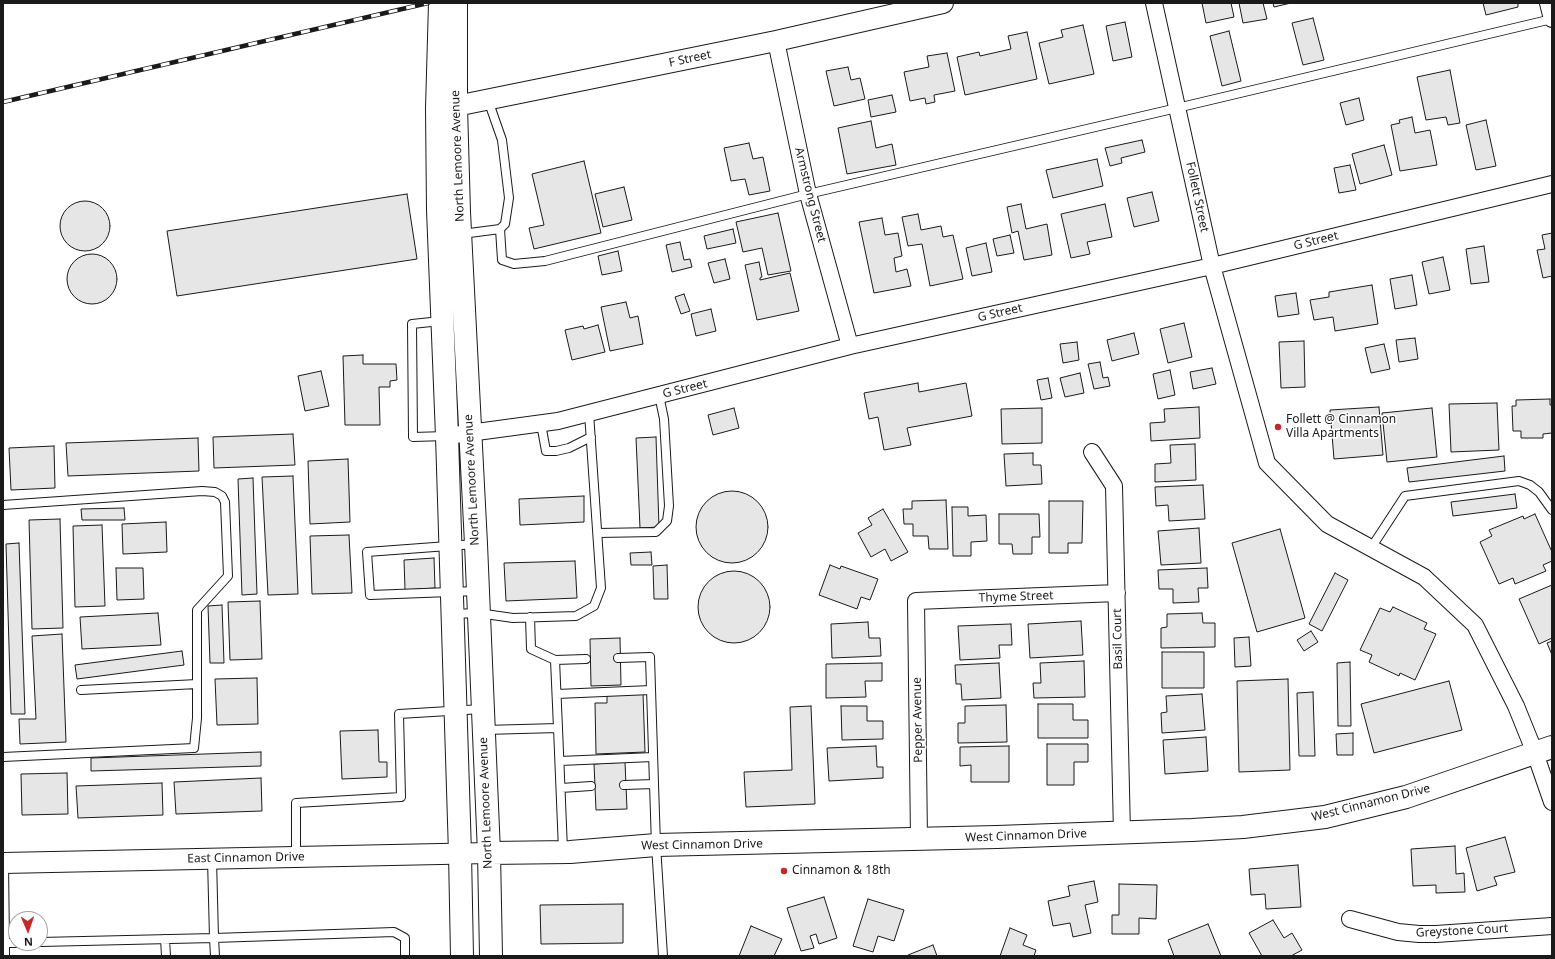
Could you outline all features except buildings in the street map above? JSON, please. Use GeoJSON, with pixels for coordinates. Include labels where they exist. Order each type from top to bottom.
{"type":"FeatureCollection","features":[{"type":"Feature","properties":{"kind":"main road","name":"North Lemoore Avenue"},"geometry":{"type":"LineString","coordinates":[[440,3],[446,107],[460,234],[447,436],[462,956]]}},
{"type":"Feature","properties":{"kind":"main road","name":"North Lemoore Avenue"},"geometry":{"type":"LineString","coordinates":[[456,3],[438,210],[470,434],[489,853],[491,956]]}},
{"type":"Feature","properties":{"kind":"main road","name":"West Cinnamon Drive"},"geometry":{"type":"LineString","coordinates":[[489,853],[564,852],[656,845],[1122,833],[1243,827],[1325,817],[1406,796],[1543,750]]}},
{"type":"Feature","properties":{"kind":"street","name":"F Street"},"geometry":{"type":"LineString","coordinates":[[446,107],[488,100],[776,41],[943,3]]}},
{"type":"Feature","properties":{"kind":"street","name":"Follett Street"},"geometry":{"type":"LineString","coordinates":[[1154,3],[1212,266],[1267,463],[1327,524],[1424,577],[1475,625],[1516,706],[1543,750],[1552,802]]}},
{"type":"Feature","properties":{"kind":"street"},"geometry":{"type":"LineString","coordinates":[[1548,3],[1552,19]]}},
{"type":"Feature","properties":{"kind":"street","name":"Armstrong Street"},"geometry":{"type":"LineString","coordinates":[[776,41],[808,194],[850,346]]}},
{"type":"Feature","properties":{"kind":"street","name":"G Street"},"geometry":{"type":"LineString","coordinates":[[447,436],[558,421],[850,346],[1212,266],[1552,184]]}},
{"type":"Feature","properties":{"kind":"street","name":"Basil Court"},"geometry":{"type":"LineString","coordinates":[[1092,452],[1114,486],[1122,833]]}},
{"type":"Feature","properties":{"kind":"street","name":"Thyme Street"},"geometry":{"type":"LineString","coordinates":[[916,601],[1117,593]]}},
{"type":"Feature","properties":{"kind":"street","name":"Pepper Avenue"},"geometry":{"type":"LineString","coordinates":[[916,601],[919,839]]}},
{"type":"Feature","properties":{"kind":"street","name":"East Cinnamon Drive"},"geometry":{"type":"LineString","coordinates":[[3,860],[212,859],[489,853]]}},
{"type":"Feature","properties":{"kind":"street","name":"Greystone Court"},"geometry":{"type":"LineString","coordinates":[[1350,919],[1398,932],[1419,934],[1552,926]]}},
{"type":"Feature","properties":{"kind":"lane"},"geometry":{"type":"LineString","coordinates":[[500,229],[502,260],[514,264],[544,261],[808,194],[1552,19]]}},
{"type":"Feature","properties":{"kind":"lane"},"geometry":{"type":"LineString","coordinates":[[460,234],[500,229],[505,224],[509,198],[502,140],[488,100]]}},
{"type":"Feature","properties":{"kind":"lane"},"geometry":{"type":"LineString","coordinates":[[447,436],[413,437],[412,324],[454,319]]}},
{"type":"Feature","properties":{"kind":"lane"},"geometry":{"type":"LineString","coordinates":[[598,533],[656,532],[667,521],[669,506],[664,419],[659,395]]}},
{"type":"Feature","properties":{"kind":"lane"},"geometry":{"type":"LineString","coordinates":[[453,614],[478,613],[513,618],[576,616],[594,606],[601,588],[589,413]]}},
{"type":"Feature","properties":{"kind":"lane"},"geometry":{"type":"LineString","coordinates":[[541,424],[546,451],[556,451],[569,448],[591,437]]}},
{"type":"Feature","properties":{"kind":"lane"},"geometry":{"type":"LineString","coordinates":[[1371,548],[1405,496],[1519,481],[1530,485],[1539,492],[1552,510]]}},
{"type":"Feature","properties":{"kind":"lane"},"geometry":{"type":"LineString","coordinates":[[3,505],[202,491],[215,492],[222,496],[226,502],[228,576],[197,610],[197,718],[194,748],[3,757]]}},
{"type":"Feature","properties":{"kind":"lane"},"geometry":{"type":"LineString","coordinates":[[476,544],[367,552],[370,595],[477,591]]}},
{"type":"Feature","properties":{"kind":"lane"},"geometry":{"type":"LineString","coordinates":[[530,617],[531,649],[555,660],[586,659]]}},
{"type":"Feature","properties":{"kind":"lane"},"geometry":{"type":"LineString","coordinates":[[618,658],[650,657],[656,845],[663,956]]}},
{"type":"Feature","properties":{"kind":"lane"},"geometry":{"type":"LineString","coordinates":[[555,660],[564,852]]}},
{"type":"Feature","properties":{"kind":"lane"},"geometry":{"type":"LineString","coordinates":[[81,690],[197,684]]}},
{"type":"Feature","properties":{"kind":"lane"},"geometry":{"type":"LineString","coordinates":[[557,694],[651,690]]}},
{"type":"Feature","properties":{"kind":"lane"},"geometry":{"type":"LineString","coordinates":[[296,857],[296,803],[401,797],[399,714],[482,709]]}},
{"type":"Feature","properties":{"kind":"lane"},"geometry":{"type":"LineString","coordinates":[[483,730],[558,728]]}},
{"type":"Feature","properties":{"kind":"lane"},"geometry":{"type":"LineString","coordinates":[[560,761],[653,757]]}},
{"type":"Feature","properties":{"kind":"lane"},"geometry":{"type":"LineString","coordinates":[[624,785],[654,784]]}},
{"type":"Feature","properties":{"kind":"lane"},"geometry":{"type":"LineString","coordinates":[[561,788],[591,786]]}},
{"type":"Feature","properties":{"kind":"lane"},"geometry":{"type":"LineString","coordinates":[[212,859],[215,956]]}},
{"type":"Feature","properties":{"kind":"lane"},"geometry":{"type":"LineString","coordinates":[[3,860],[5,956]]}},
{"type":"Feature","properties":{"kind":"lane"},"geometry":{"type":"LineString","coordinates":[[48,942],[394,932],[404,938],[405,956]]}},
{"type":"Feature","properties":{"kind":"lane"},"geometry":{"type":"LineString","coordinates":[[165,939],[166,956]]}},
{"type":"Feature","properties":{"kind":"railway"},"geometry":{"type":"LineString","coordinates":[[3,102],[428,3]]}},
{"type":"Feature","properties":{"kind":"place","name":"Follett @ Cinnamon Villa Apartments"},"geometry":{"type":"Point","coordinates":[1278,427]}},
{"type":"Feature","properties":{"kind":"place","name":"Cinnamon & 18th"},"geometry":{"type":"Point","coordinates":[784,871]}}]}
